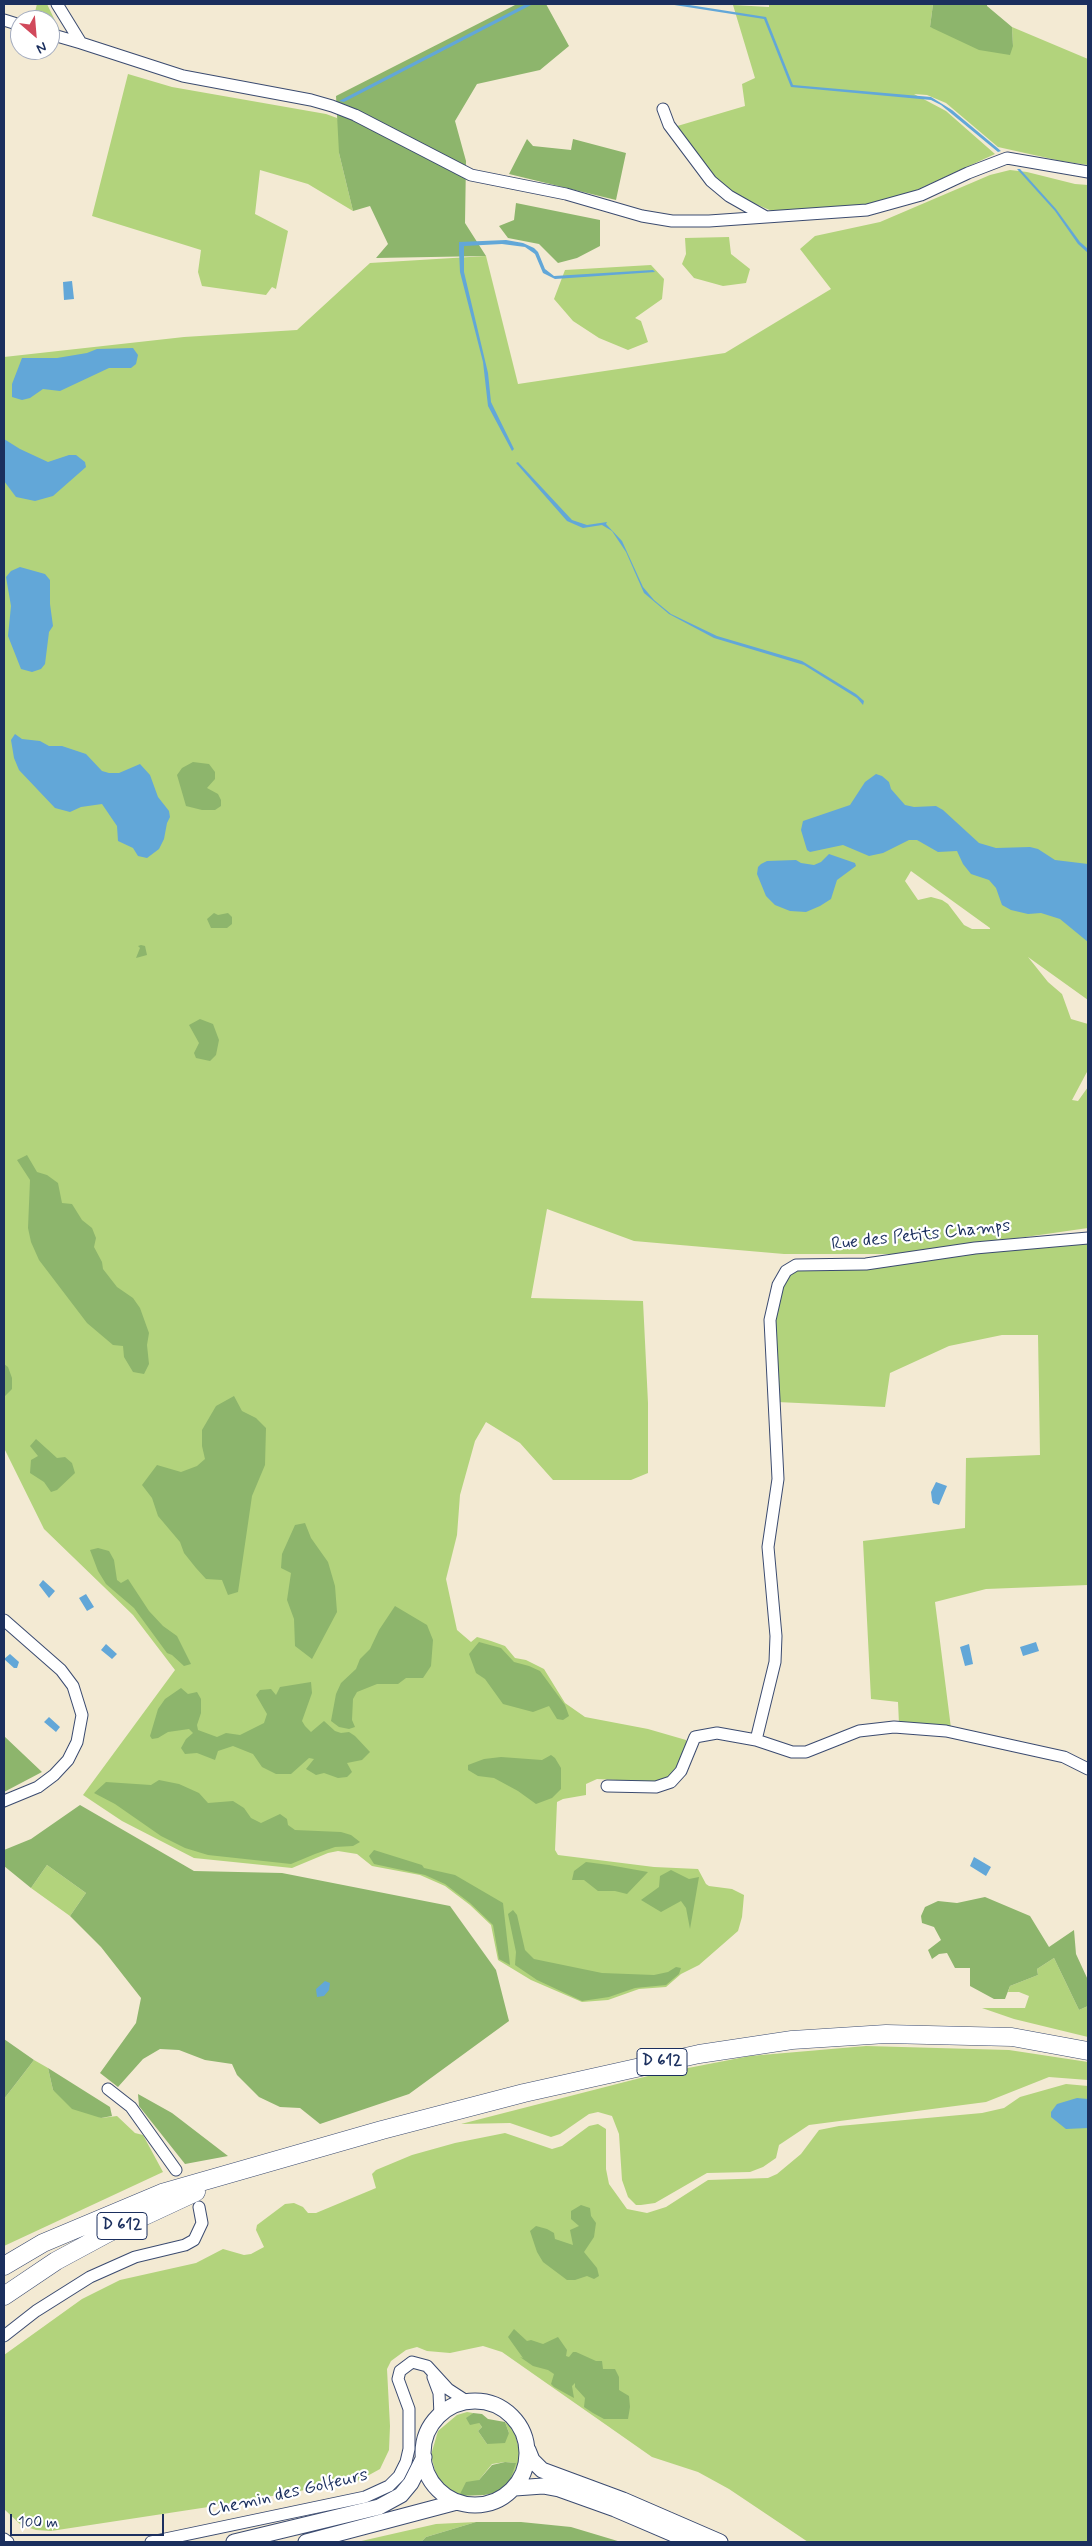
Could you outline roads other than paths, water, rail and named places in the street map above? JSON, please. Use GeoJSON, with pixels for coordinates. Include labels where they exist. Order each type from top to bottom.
{"type":"FeatureCollection","features":[{"type":"Feature","properties":{"kind":"highway","name":"D 612"},"geometry":{"type":"LineString","coordinates":[[4,2266],[43,2243],[162,2192],[382,2130],[524,2093],[699,2054],[792,2040],[886,2034],[1012,2037],[1088,2051]]}},
{"type":"Feature","properties":{"kind":"highway","name":"D 612"},"geometry":{"type":"LineString","coordinates":[[4,2296],[56,2261],[108,2233],[247,2168]]}},
{"type":"Feature","properties":{"kind":"highway","name":"D 612"},"geometry":{"type":"LineString","coordinates":[[4,2277],[46,2250],[99,2220]]}},
{"type":"Feature","properties":{"kind":"main road"},"geometry":{"type":"LineString","coordinates":[[528,2450],[525,2470],[515,2488],[498,2500],[479,2505],[457,2502],[441,2493],[429,2476],[424,2457],[426,2437],[440,2415],[453,2407],[468,2402],[492,2404],[510,2414],[522,2430],[532,2460],[542,2470],[623,2500],[720,2542]]}},
{"type":"Feature","properties":{"kind":"main road"},"geometry":{"type":"LineString","coordinates":[[234,2542],[379,2507],[400,2494],[411,2482],[424,2457]]}},
{"type":"Feature","properties":{"kind":"main road"},"geometry":{"type":"LineString","coordinates":[[515,2488],[543,2486],[559,2489],[615,2509],[692,2542]]}},
{"type":"Feature","properties":{"kind":"main road"},"geometry":{"type":"LineString","coordinates":[[306,2542],[457,2502]]}},
{"type":"Feature","properties":{"kind":"street"},"geometry":{"type":"LineString","coordinates":[[57,4],[81,43]]}},
{"type":"Feature","properties":{"kind":"street"},"geometry":{"type":"LineString","coordinates":[[60,37],[183,76],[311,100],[332,106],[355,115],[443,162],[478,177],[566,194],[642,216],[672,220],[767,217],[867,210],[896,204],[1007,158],[1088,172]]}},
{"type":"Feature","properties":{"kind":"street"},"geometry":{"type":"LineString","coordinates":[[662,109],[669,125],[711,181],[728,196],[767,217]]}},
{"type":"Feature","properties":{"kind":"street","name":"Rue des Petits Champs"},"geometry":{"type":"LineString","coordinates":[[756,1740],[775,1662],[776,1636],[768,1547],[778,1479],[770,1320],[778,1286],[786,1271],[796,1265],[866,1264],[975,1248],[1088,1238]]}},
{"type":"Feature","properties":{"kind":"street"},"geometry":{"type":"LineString","coordinates":[[4,1620],[61,1670],[73,1686],[82,1715],[77,1742],[68,1760],[54,1775],[38,1787],[4,1801]]}},
{"type":"Feature","properties":{"kind":"street"},"geometry":{"type":"LineString","coordinates":[[607,1786],[656,1787],[672,1782],[681,1771],[695,1737],[704,1734],[728,1734],[756,1740],[792,1752],[806,1752],[859,1732],[894,1727],[946,1731],[1064,1756],[1088,1770]]}},
{"type":"Feature","properties":{"kind":"street"},"geometry":{"type":"LineString","coordinates":[[108,2089],[131,2107],[176,2170]]}},
{"type":"Feature","properties":{"kind":"street"},"geometry":{"type":"LineString","coordinates":[[4,2336],[64,2292],[106,2269],[135,2257],[185,2245],[194,2240],[202,2223],[199,2207]]}},
{"type":"Feature","properties":{"kind":"street","name":"Chemin des Golfeurs"},"geometry":{"type":"LineString","coordinates":[[151,2542],[365,2497],[389,2486],[399,2476],[406,2462],[409,2449],[409,2409],[400,2387],[400,2371],[405,2365],[420,2362],[427,2366],[432,2373],[460,2398],[468,2402]]}},
{"type":"Feature","properties":{"kind":"street"},"geometry":{"type":"LineString","coordinates":[[432,2373],[439,2394],[440,2415]]}},
{"type":"Feature","properties":{"kind":"street"},"geometry":{"type":"LineString","coordinates":[[4,2539],[8,2542]]}},
{"type":"Feature","properties":{"kind":"water"},"geometry":{"type":"Polygon","coordinates":[[[526,4],[533,4],[344,102],[339,101],[526,4]]]}},
{"type":"Feature","properties":{"kind":"water"},"geometry":{"type":"Polygon","coordinates":[[[668,4],[683,4],[766,17],[793,85],[931,97],[952,110],[1001,151],[998,152],[941,105],[931,100],[791,87],[764,19],[668,4]]]}},
{"type":"Feature","properties":{"kind":"water"},"geometry":{"type":"Polygon","coordinates":[[[1017,169],[1020,169],[1056,209],[1080,242],[1088,249],[1088,253],[1078,244],[1055,211],[1017,169]]]}},
{"type":"Feature","properties":{"kind":"water"},"geometry":{"type":"Polygon","coordinates":[[[506,240],[523,243],[534,248],[538,252],[545,269],[554,276],[653,270],[655,272],[555,279],[543,273],[535,254],[525,247],[502,244],[464,246],[464,272],[488,373],[491,402],[514,449],[512,451],[488,406],[483,362],[460,272],[459,250],[459,242],[506,240]]]}},
{"type":"Feature","properties":{"kind":"water"},"geometry":{"type":"Polygon","coordinates":[[[72,281],[74,299],[64,300],[63,282],[72,281]]]}},
{"type":"Feature","properties":{"kind":"water"},"geometry":{"type":"Polygon","coordinates":[[[133,348],[138,355],[136,364],[131,368],[109,368],[60,391],[43,389],[30,398],[22,400],[12,397],[12,384],[22,358],[57,358],[87,353],[97,349],[133,348]]]}},
{"type":"Feature","properties":{"kind":"water"},"geometry":{"type":"Polygon","coordinates":[[[4,439],[48,462],[69,455],[76,455],[85,462],[86,467],[53,496],[35,501],[16,497],[4,481],[4,439]]]}},
{"type":"Feature","properties":{"kind":"water"},"geometry":{"type":"Polygon","coordinates":[[[518,462],[572,520],[587,525],[607,522],[606,524],[622,541],[643,587],[654,600],[671,614],[717,636],[802,661],[856,694],[864,701],[863,705],[857,698],[804,665],[714,638],[669,614],[644,593],[626,552],[612,531],[602,525],[583,528],[567,521],[516,463],[518,462]]]}},
{"type":"Feature","properties":{"kind":"water"},"geometry":{"type":"Polygon","coordinates":[[[20,567],[45,574],[50,580],[50,604],[53,626],[49,632],[45,664],[41,669],[32,672],[21,669],[8,636],[11,606],[6,577],[11,571],[20,567]]]}},
{"type":"Feature","properties":{"kind":"water"},"geometry":{"type":"Polygon","coordinates":[[[15,734],[22,739],[40,741],[49,746],[62,746],[86,754],[102,771],[109,773],[119,773],[140,764],[150,775],[158,797],[169,811],[170,817],[159,849],[147,858],[138,856],[133,848],[118,841],[117,826],[102,804],[81,807],[70,812],[55,808],[19,770],[14,758],[11,740],[15,734]]]}},
{"type":"Feature","properties":{"kind":"water"},"geometry":{"type":"Polygon","coordinates":[[[876,774],[889,782],[891,789],[905,805],[914,807],[936,806],[943,810],[979,843],[996,848],[1030,847],[1038,849],[1055,860],[1088,864],[1088,942],[1060,919],[1041,913],[1028,914],[1011,910],[1002,905],[996,888],[989,880],[971,874],[963,864],[957,851],[938,852],[917,840],[909,840],[883,853],[869,856],[843,845],[810,852],[807,850],[801,830],[803,821],[850,805],[865,782],[876,774]]]}},
{"type":"Feature","properties":{"kind":"water"},"geometry":{"type":"Polygon","coordinates":[[[829,854],[855,863],[856,866],[837,880],[831,899],[806,912],[790,911],[775,905],[766,896],[757,874],[758,867],[761,864],[767,861],[796,860],[801,863],[814,865],[821,862],[829,854]]]}},
{"type":"Feature","properties":{"kind":"water"},"geometry":{"type":"Polygon","coordinates":[[[936,1482],[947,1486],[939,1505],[933,1503],[932,1500],[931,1492],[936,1482]]]}},
{"type":"Feature","properties":{"kind":"water"},"geometry":{"type":"Polygon","coordinates":[[[43,1580],[55,1591],[49,1598],[39,1585],[43,1580]]]}},
{"type":"Feature","properties":{"kind":"water"},"geometry":{"type":"Polygon","coordinates":[[[86,1594],[94,1607],[87,1611],[79,1598],[86,1594]]]}},
{"type":"Feature","properties":{"kind":"water"},"geometry":{"type":"Polygon","coordinates":[[[1036,1642],[1039,1651],[1023,1656],[1020,1647],[1036,1642]]]}},
{"type":"Feature","properties":{"kind":"water"},"geometry":{"type":"Polygon","coordinates":[[[106,1644],[117,1654],[112,1659],[101,1650],[106,1644]]]}},
{"type":"Feature","properties":{"kind":"water"},"geometry":{"type":"Polygon","coordinates":[[[969,1644],[973,1664],[965,1666],[960,1647],[969,1644]]]}},
{"type":"Feature","properties":{"kind":"water"},"geometry":{"type":"Polygon","coordinates":[[[10,1654],[19,1662],[17,1668],[14,1668],[4,1659],[10,1654]]]}},
{"type":"Feature","properties":{"kind":"water"},"geometry":{"type":"Polygon","coordinates":[[[49,1717],[60,1727],[56,1732],[44,1722],[49,1717]]]}},
{"type":"Feature","properties":{"kind":"water"},"geometry":{"type":"Polygon","coordinates":[[[974,1857],[991,1867],[986,1876],[970,1866],[974,1857]]]}},
{"type":"Feature","properties":{"kind":"water"},"geometry":{"type":"Polygon","coordinates":[[[325,1981],[330,1983],[329,1990],[324,1996],[317,1997],[316,1989],[325,1981]]]}},
{"type":"Feature","properties":{"kind":"water"},"geometry":{"type":"Polygon","coordinates":[[[1077,2098],[1088,2099],[1088,2128],[1066,2129],[1051,2117],[1051,2112],[1057,2104],[1077,2098]]]}}]}
